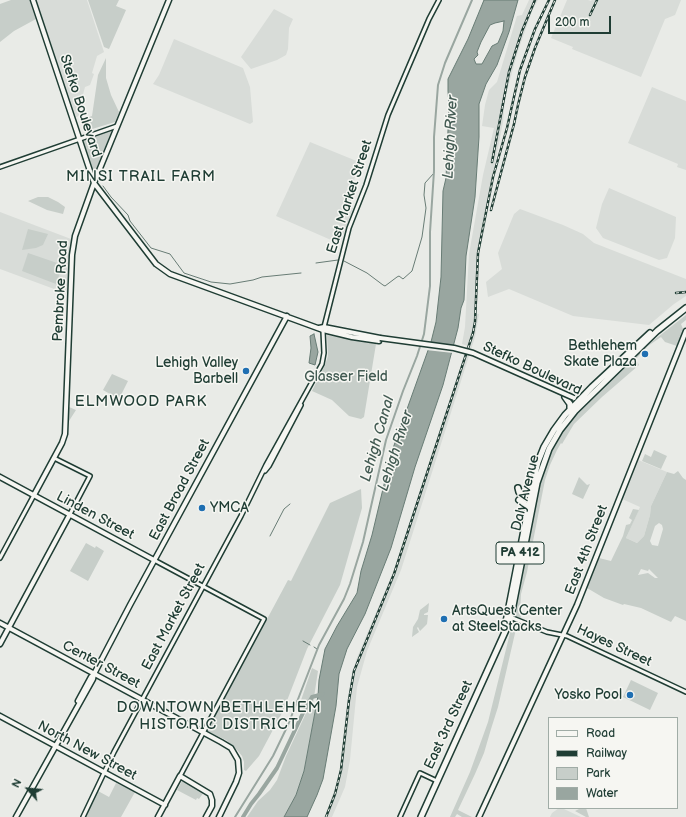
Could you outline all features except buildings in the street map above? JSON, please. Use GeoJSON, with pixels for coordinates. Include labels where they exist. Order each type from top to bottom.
{"type":"FeatureCollection","features":[{"type":"Feature","properties":{"kind":"highway","name":"Daly Avenue"},"geometry":{"type":"LineString","coordinates":[[509,617],[536,468],[543,450],[556,427],[575,403],[644,338],[686,307]]}},
{"type":"Feature","properties":{"kind":"highway"},"geometry":{"type":"LineString","coordinates":[[565,398],[575,403]]}},
{"type":"Feature","properties":{"kind":"highway","name":"Daly Avenue"},"geometry":{"type":"LineString","coordinates":[[500,644],[509,617],[543,464],[549,449],[575,403]]}},
{"type":"Feature","properties":{"kind":"highway"},"geometry":{"type":"LineString","coordinates":[[518,488],[520,493],[523,495],[527,494],[531,490]]}},
{"type":"Feature","properties":{"kind":"highway"},"geometry":{"type":"LineString","coordinates":[[519,500],[526,505],[528,510]]}},
{"type":"Feature","properties":{"kind":"highway","name":"East 3rd Street"},"geometry":{"type":"LineString","coordinates":[[421,817],[500,644]]}},
{"type":"Feature","properties":{"kind":"main road","name":"Stefko Boulevard"},"geometry":{"type":"LineString","coordinates":[[33,0],[94,183],[151,259],[161,268],[175,275],[286,316],[352,337],[465,350],[485,358],[575,403]]}},
{"type":"Feature","properties":{"kind":"main road","name":"Pembroke Road"},"geometry":{"type":"LineString","coordinates":[[54,458],[66,434],[73,247],[78,226],[94,183],[169,0]]}},
{"type":"Feature","properties":{"kind":"main road","name":"East Broad Street"},"geometry":{"type":"LineString","coordinates":[[16,817],[66,724],[72,718],[154,560],[286,316]]}},
{"type":"Feature","properties":{"kind":"main road","name":"East 4th Street"},"geometry":{"type":"LineString","coordinates":[[479,817],[563,636],[592,569],[686,331]]}},
{"type":"Feature","properties":{"kind":"main road","name":"Stefko Boulevard"},"geometry":{"type":"LineString","coordinates":[[379,339],[453,350],[472,355],[565,398]]}},
{"type":"Feature","properties":{"kind":"main road"},"geometry":{"type":"LineString","coordinates":[[34,495],[54,458]]}},
{"type":"Feature","properties":{"kind":"main road","name":"Linden Street"},"geometry":{"type":"LineString","coordinates":[[0,477],[154,560]]}},
{"type":"Feature","properties":{"kind":"main road"},"geometry":{"type":"LineString","coordinates":[[0,644],[70,514]]}},
{"type":"Feature","properties":{"kind":"main road","name":"Center Street"},"geometry":{"type":"LineString","coordinates":[[0,624],[204,732],[231,748],[236,754],[239,764],[238,778],[220,817]]}},
{"type":"Feature","properties":{"kind":"main road","name":"North New Street"},"geometry":{"type":"LineString","coordinates":[[0,716],[165,805]]}},
{"type":"Feature","properties":{"kind":"main road"},"geometry":{"type":"LineString","coordinates":[[158,817],[180,776],[210,794],[212,806],[206,817]]}},
{"type":"Feature","properties":{"kind":"street","name":"East Market Street"},"geometry":{"type":"LineString","coordinates":[[83,817],[104,772],[264,472],[266,465],[322,364],[324,353],[322,328],[348,232],[366,185],[384,124],[438,2]]}},
{"type":"Feature","properties":{"kind":"street"},"geometry":{"type":"LineString","coordinates":[[0,167],[117,126]]}},
{"type":"Feature","properties":{"kind":"street"},"geometry":{"type":"LineString","coordinates":[[54,458],[90,476],[70,514]]}},
{"type":"Feature","properties":{"kind":"street"},"geometry":{"type":"LineString","coordinates":[[0,558],[34,495]]}},
{"type":"Feature","properties":{"kind":"street","name":"Linden Street"},"geometry":{"type":"LineString","coordinates":[[154,560],[264,619],[204,732]]}},
{"type":"Feature","properties":{"kind":"street","name":"Hayes Street"},"geometry":{"type":"LineString","coordinates":[[509,617],[547,632],[563,636],[686,692]]}},
{"type":"Feature","properties":{"kind":"street"},"geometry":{"type":"LineString","coordinates":[[180,776],[204,732]]}},
{"type":"Feature","properties":{"kind":"street"},"geometry":{"type":"LineString","coordinates":[[400,817],[420,773],[437,781]]}},
{"type":"Feature","properties":{"kind":"shaded area"},"geometry":{"type":"Polygon","coordinates":[[[36,0],[87,0],[104,52],[97,56],[92,73],[94,74],[90,85],[85,87],[79,116],[76,117],[36,0]]]}},
{"type":"Feature","properties":{"kind":"shaded area"},"geometry":{"type":"Polygon","coordinates":[[[529,0],[538,0],[532,11],[518,51],[505,98],[503,122],[478,251],[474,313],[479,314],[475,337],[401,570],[367,651],[357,687],[350,760],[345,787],[332,817],[325,817],[338,779],[343,750],[350,687],[356,660],[394,570],[468,346],[462,344],[465,327],[469,254],[483,175],[494,128],[482,126],[485,105],[489,90],[497,82],[517,16],[522,15],[529,0]]]}},
{"type":"Feature","properties":{"kind":"shaded area"},"geometry":{"type":"Polygon","coordinates":[[[567,0],[681,0],[675,15],[665,19],[641,77],[572,49],[573,47],[551,38],[567,0]]]}},
{"type":"Feature","properties":{"kind":"shaded area"},"geometry":{"type":"Polygon","coordinates":[[[274,9],[293,19],[289,28],[288,49],[286,55],[277,60],[251,69],[241,57],[274,9]]]}},
{"type":"Feature","properties":{"kind":"shaded area"},"geometry":{"type":"Polygon","coordinates":[[[174,39],[243,68],[250,87],[253,122],[250,124],[153,84],[159,75],[174,39]]]}},
{"type":"Feature","properties":{"kind":"shaded area"},"geometry":{"type":"Polygon","coordinates":[[[652,87],[686,101],[686,170],[677,167],[678,164],[628,143],[652,87]]]}},
{"type":"Feature","properties":{"kind":"shaded area"},"geometry":{"type":"Polygon","coordinates":[[[310,142],[359,162],[351,192],[351,207],[353,208],[341,241],[338,243],[276,216],[310,142]]]}},
{"type":"Feature","properties":{"kind":"shaded area"},"geometry":{"type":"Polygon","coordinates":[[[609,188],[676,217],[675,238],[667,258],[659,260],[603,238],[596,228],[602,204],[609,188]]]}},
{"type":"Feature","properties":{"kind":"shaded area"},"geometry":{"type":"Polygon","coordinates":[[[520,209],[583,234],[594,243],[686,279],[686,296],[649,325],[573,316],[509,289],[488,297],[486,282],[502,269],[498,253],[514,214],[520,209]]]}},
{"type":"Feature","properties":{"kind":"shaded area"},"geometry":{"type":"Polygon","coordinates":[[[0,212],[71,239],[68,292],[65,293],[0,269],[0,212]]]}},
{"type":"Feature","properties":{"kind":"shaded area"},"geometry":{"type":"Polygon","coordinates":[[[636,459],[667,472],[651,506],[644,536],[637,543],[626,538],[640,507],[620,498],[636,459]]]}},
{"type":"Feature","properties":{"kind":"shaded area"},"geometry":{"type":"Polygon","coordinates":[[[558,809],[564,809],[581,817],[550,817],[552,813],[558,809]]]}},
{"type":"Feature","properties":{"kind":"green space"},"geometry":{"type":"Polygon","coordinates":[[[11,0],[30,0],[36,19],[14,31],[0,42],[0,4],[11,0]]]}},
{"type":"Feature","properties":{"kind":"green space"},"geometry":{"type":"Polygon","coordinates":[[[88,0],[119,0],[116,6],[126,10],[109,49],[104,47],[88,0]]]}},
{"type":"Feature","properties":{"kind":"green space"},"geometry":{"type":"Polygon","coordinates":[[[106,58],[106,78],[111,95],[119,112],[115,122],[89,130],[86,118],[92,116],[98,75],[106,58]]]}},
{"type":"Feature","properties":{"kind":"green space"},"geometry":{"type":"Polygon","coordinates":[[[112,130],[94,174],[83,141],[112,130]]]}},
{"type":"Feature","properties":{"kind":"green space"},"geometry":{"type":"Polygon","coordinates":[[[38,197],[48,197],[58,202],[65,207],[63,214],[47,210],[28,201],[38,197]]]}},
{"type":"Feature","properties":{"kind":"green space"},"geometry":{"type":"Polygon","coordinates":[[[28,229],[48,234],[43,245],[36,248],[22,250],[28,229]]]}},
{"type":"Feature","properties":{"kind":"green space"},"geometry":{"type":"Polygon","coordinates":[[[28,253],[63,265],[56,284],[22,271],[28,253]]]}},
{"type":"Feature","properties":{"kind":"green space"},"geometry":{"type":"Polygon","coordinates":[[[686,315],[686,320],[681,324],[683,332],[677,346],[665,342],[661,337],[648,346],[636,359],[639,365],[574,424],[557,450],[545,480],[527,572],[521,594],[521,618],[516,617],[514,612],[537,491],[550,450],[562,430],[577,410],[643,347],[686,315]]]}},
{"type":"Feature","properties":{"kind":"green space","name":"Glasser Field"},"geometry":{"type":"Polygon","coordinates":[[[327,335],[376,344],[364,417],[361,419],[349,416],[332,400],[312,391],[328,356],[327,335]]]}},
{"type":"Feature","properties":{"kind":"green space","name":"ELMWOOD PARK"},"geometry":{"type":"Polygon","coordinates":[[[112,374],[128,381],[119,399],[103,390],[112,374]]]}},
{"type":"Feature","properties":{"kind":"green space"},"geometry":{"type":"Polygon","coordinates":[[[69,407],[76,410],[69,421],[68,420],[69,407]]]}},
{"type":"Feature","properties":{"kind":"green space"},"geometry":{"type":"Polygon","coordinates":[[[654,450],[667,456],[661,469],[642,461],[645,454],[651,457],[654,450]]]}},
{"type":"Feature","properties":{"kind":"green space"},"geometry":{"type":"Polygon","coordinates":[[[678,471],[686,480],[686,621],[675,616],[671,622],[641,608],[623,605],[604,598],[587,588],[599,558],[611,561],[623,536],[626,525],[630,524],[632,520],[629,518],[633,509],[639,510],[626,538],[637,543],[644,536],[651,506],[667,472],[674,474],[678,471]],[[659,523],[655,526],[650,541],[652,545],[658,546],[663,529],[662,525],[659,523]],[[641,569],[638,575],[648,573],[655,578],[658,578],[649,569],[648,571],[641,569]]]}},
{"type":"Feature","properties":{"kind":"green space"},"geometry":{"type":"Polygon","coordinates":[[[579,477],[587,485],[590,484],[583,499],[572,494],[579,477]]]}},
{"type":"Feature","properties":{"kind":"green space"},"geometry":{"type":"Polygon","coordinates":[[[361,489],[362,508],[340,585],[307,649],[283,711],[259,756],[246,771],[244,770],[242,756],[238,751],[226,740],[207,731],[288,580],[291,581],[330,503],[361,489]]]}},
{"type":"Feature","properties":{"kind":"green space"},"geometry":{"type":"Polygon","coordinates":[[[86,543],[95,548],[96,546],[104,551],[88,581],[70,571],[86,543]]]}},
{"type":"Feature","properties":{"kind":"green space"},"geometry":{"type":"Polygon","coordinates":[[[429,603],[428,612],[424,614],[428,615],[427,624],[420,631],[418,627],[419,632],[412,637],[413,627],[418,619],[420,610],[429,603]]]}},
{"type":"Feature","properties":{"kind":"green space"},"geometry":{"type":"Polygon","coordinates":[[[515,622],[519,624],[516,629],[498,707],[484,753],[458,810],[472,817],[462,817],[457,814],[455,817],[450,817],[470,772],[488,722],[512,625],[515,622]]]}},
{"type":"Feature","properties":{"kind":"green space"},"geometry":{"type":"Polygon","coordinates":[[[312,668],[318,671],[313,704],[316,707],[304,771],[296,795],[284,817],[247,817],[258,801],[270,790],[277,780],[286,756],[307,711],[299,706],[312,668]]]}},
{"type":"Feature","properties":{"kind":"green space"},"geometry":{"type":"Polygon","coordinates":[[[631,680],[658,693],[650,710],[623,697],[631,680]]]}},
{"type":"Feature","properties":{"kind":"green space"},"geometry":{"type":"Polygon","coordinates":[[[182,781],[204,792],[199,799],[197,798],[196,800],[177,790],[182,781]]]}},
{"type":"Feature","properties":{"kind":"green space"},"geometry":{"type":"Polygon","coordinates":[[[116,783],[135,792],[121,817],[86,817],[98,791],[109,797],[116,783]]]}},
{"type":"Feature","properties":{"kind":"green space"},"geometry":{"type":"Polygon","coordinates":[[[579,809],[586,809],[589,817],[586,817],[575,811],[579,809]]]}},
{"type":"Feature","properties":{"kind":"water","name":"Lehigh River"},"geometry":{"type":"Polygon","coordinates":[[[484,0],[518,0],[509,32],[497,65],[486,84],[479,104],[479,137],[475,197],[466,256],[464,300],[443,385],[415,467],[391,548],[365,614],[347,649],[339,674],[336,706],[323,779],[307,817],[284,817],[296,795],[304,771],[325,649],[357,593],[361,571],[372,535],[392,451],[431,342],[436,322],[441,277],[443,191],[446,178],[449,106],[448,79],[468,39],[484,0]],[[504,21],[490,25],[477,52],[478,55],[474,59],[476,64],[482,64],[492,46],[498,43],[503,31],[504,21]]]}},
{"type":"Feature","properties":{"kind":"water"},"geometry":{"type":"Polygon","coordinates":[[[314,334],[318,352],[315,365],[309,363],[311,348],[310,336],[314,334]]]}},
{"type":"Feature","properties":{"kind":"pier"},"geometry":{"type":"Polygon","coordinates":[[[429,343],[455,346],[453,353],[426,350],[429,343]]]}},
{"type":"Feature","properties":{"kind":"waterway","name":"Lehigh Canal"},"geometry":{"type":"LineString","coordinates":[[235,817],[273,756],[288,725],[319,645],[344,599],[350,584],[363,542],[386,440],[424,334],[430,286],[430,232],[438,85],[445,63],[472,0]]}},
{"type":"Feature","properties":{"kind":"waterway","name":"Lehigh River"},"geometry":{"type":"LineString","coordinates":[[344,261],[367,273],[385,286],[399,276],[403,279],[412,271],[422,237],[426,208],[424,195],[425,183],[434,173]]}},
{"type":"Feature","properties":{"kind":"waterway"},"geometry":{"type":"LineString","coordinates":[[103,186],[128,215],[130,221],[151,248],[170,254],[184,273],[211,282],[230,284],[262,277],[301,273]]}},
{"type":"Feature","properties":{"kind":"waterway"},"geometry":{"type":"LineString","coordinates":[[316,263],[338,260]]}},
{"type":"Feature","properties":{"kind":"waterway"},"geometry":{"type":"LineString","coordinates":[[270,536],[284,509],[290,504]]}},
{"type":"Feature","properties":{"kind":"waterway"},"geometry":{"type":"LineString","coordinates":[[303,641],[310,645]]}},
{"type":"Feature","properties":{"kind":"waterway"},"geometry":{"type":"LineString","coordinates":[[243,817],[277,768],[312,697],[323,694]]}},
{"type":"Feature","properties":{"kind":"railway"},"geometry":{"type":"LineString","coordinates":[[492,162],[509,72],[522,31],[535,0]]}},
{"type":"Feature","properties":{"kind":"railway"},"geometry":{"type":"LineString","coordinates":[[326,817],[335,794],[341,770],[354,671],[394,574],[473,333],[475,322],[478,253],[493,177],[507,128],[520,70],[535,29],[549,0]]}},
{"type":"Feature","properties":{"kind":"railway"},"geometry":{"type":"LineString","coordinates":[[491,210],[525,77],[535,48],[555,0]]}},
{"type":"Feature","properties":{"kind":"railway"},"geometry":{"type":"LineString","coordinates":[[590,15],[597,0]]}},
{"type":"Feature","properties":{"kind":"railway"},"geometry":{"type":"LineString","coordinates":[[676,293],[686,292]]}},
{"type":"Feature","properties":{"kind":"place","name":"Bethlehem Skate Plaza"},"geometry":{"type":"Point","coordinates":[645,354]}},
{"type":"Feature","properties":{"kind":"place","name":"Lehigh Valley Barbell"},"geometry":{"type":"Point","coordinates":[246,371]}},
{"type":"Feature","properties":{"kind":"place","name":"YMCA"},"geometry":{"type":"Point","coordinates":[202,508]}},
{"type":"Feature","properties":{"kind":"place","name":"ArtsQuest Center at SteelStacks"},"geometry":{"type":"Point","coordinates":[444,619]}},
{"type":"Feature","properties":{"kind":"place","name":"Yosko Pool"},"geometry":{"type":"Point","coordinates":[630,695]}},
{"type":"Feature","properties":{"kind":"district","name":"MINSI TRAIL FARM"},"geometry":{"type":"Point","coordinates":[141,177]}},
{"type":"Feature","properties":{"kind":"district","name":"ELMWOOD PARK"},"geometry":{"type":"Point","coordinates":[141,402]}},
{"type":"Feature","properties":{"kind":"district","name":"DOWNTOWN BETHLEHEM HISTORIC DISTRICT"},"geometry":{"type":"Point","coordinates":[219,716]}}]}
